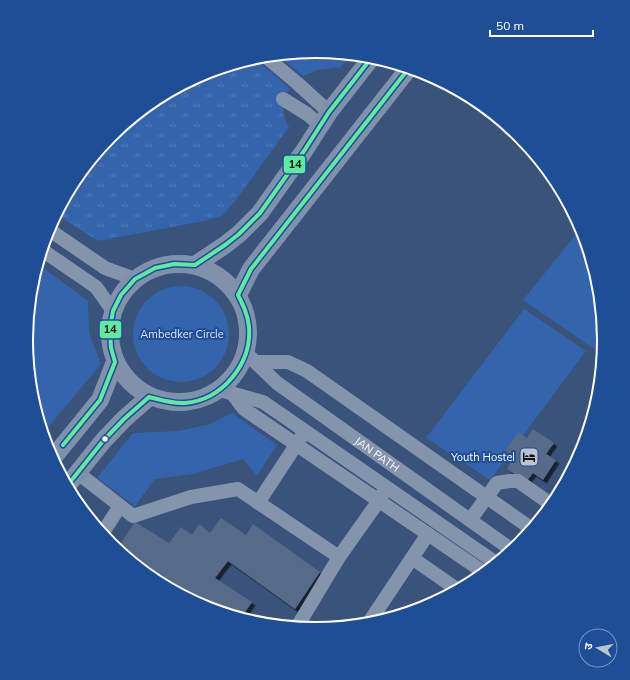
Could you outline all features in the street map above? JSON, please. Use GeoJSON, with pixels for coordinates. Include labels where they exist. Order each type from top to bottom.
{"type":"FeatureCollection","features":[{"type":"Feature","properties":{"kind":"main road"},"geometry":{"type":"LineString","coordinates":[[195,265],[239,234],[260,213],[304,151],[324,119],[368,63]]}},
{"type":"Feature","properties":{"kind":"main road"},"geometry":{"type":"LineString","coordinates":[[238,296],[251,270],[405,73]]}},
{"type":"Feature","properties":{"kind":"main road"},"geometry":{"type":"LineString","coordinates":[[174,264],[195,265],[212,272],[226,281],[238,296],[245,310],[249,330],[250,358],[235,375],[226,391],[185,403],[164,402],[149,397],[129,382],[116,362],[111,348],[110,328],[113,311],[121,295],[135,279],[155,268],[174,264]]}},
{"type":"Feature","properties":{"kind":"main road"},"geometry":{"type":"LineString","coordinates":[[56,453],[100,400],[116,362]]}},
{"type":"Feature","properties":{"kind":"main road"},"geometry":{"type":"LineString","coordinates":[[72,480],[103,441],[124,419],[149,397]]}},
{"type":"Feature","properties":{"kind":"street"},"geometry":{"type":"LineString","coordinates":[[271,61],[297,83],[324,119]]}},
{"type":"Feature","properties":{"kind":"street"},"geometry":{"type":"LineString","coordinates":[[284,99],[307,114],[324,119]]}},
{"type":"Feature","properties":{"kind":"street"},"geometry":{"type":"LineString","coordinates":[[54,233],[105,268],[135,279]]}},
{"type":"Feature","properties":{"kind":"street"},"geometry":{"type":"LineString","coordinates":[[47,253],[96,287],[113,311]]}},
{"type":"Feature","properties":{"kind":"street"},"geometry":{"type":"LineString","coordinates":[[250,358],[288,362],[308,371],[527,526]]}},
{"type":"Feature","properties":{"kind":"street","name":"JAN PATH"},"geometry":{"type":"LineString","coordinates":[[250,358],[277,383],[507,546]]}},
{"type":"Feature","properties":{"kind":"street"},"geometry":{"type":"LineString","coordinates":[[226,391],[244,409],[479,569]]}},
{"type":"Feature","properties":{"kind":"street","name":"JAN PATH"},"geometry":{"type":"LineString","coordinates":[[226,391],[263,402],[492,560]]}},
{"type":"Feature","properties":{"kind":"street"},"geometry":{"type":"LineString","coordinates":[[258,503],[305,431]]}},
{"type":"Feature","properties":{"kind":"street"},"geometry":{"type":"LineString","coordinates":[[72,480],[120,506],[133,516],[191,497],[238,489],[339,557]]}},
{"type":"Feature","properties":{"kind":"street"},"geometry":{"type":"LineString","coordinates":[[470,520],[497,483],[518,481],[547,500]]}},
{"type":"Feature","properties":{"kind":"street"},"geometry":{"type":"LineString","coordinates":[[300,621],[339,557],[379,501],[386,487]]}},
{"type":"Feature","properties":{"kind":"street"},"geometry":{"type":"LineString","coordinates":[[106,529],[120,506]]}},
{"type":"Feature","properties":{"kind":"street"},"geometry":{"type":"LineString","coordinates":[[373,616],[428,534]]}},
{"type":"Feature","properties":{"kind":"street"},"geometry":{"type":"LineString","coordinates":[[412,558],[452,586]]}},
{"type":"Feature","properties":{"kind":"green space"},"geometry":{"type":"Polygon","coordinates":[[[315,58],[347,60],[341,67],[318,70],[303,76],[284,60],[315,58]]]}},
{"type":"Feature","properties":{"kind":"green space"},"geometry":{"type":"Polygon","coordinates":[[[260,63],[290,89],[283,97],[284,118],[289,127],[236,200],[222,216],[204,221],[98,241],[61,217],[91,168],[129,128],[143,116],[174,96],[207,79],[260,63]]]}},
{"type":"Feature","properties":{"kind":"green space"},"geometry":{"type":"Polygon","coordinates":[[[577,234],[592,285],[595,303],[596,350],[523,300],[577,234]]]}},
{"type":"Feature","properties":{"kind":"green space"},"geometry":{"type":"Polygon","coordinates":[[[43,268],[88,301],[89,333],[101,364],[47,428],[38,395],[35,377],[33,340],[35,303],[43,268]]]}},
{"type":"Feature","properties":{"kind":"green space","name":"Ambedker Circle"},"geometry":{"type":"Polygon","coordinates":[[[181,286],[199,290],[208,294],[215,300],[221,307],[225,316],[229,334],[225,352],[221,361],[215,368],[208,374],[199,378],[181,382],[163,378],[154,374],[147,368],[141,361],[137,352],[133,334],[137,316],[141,307],[147,300],[154,294],[163,290],[181,286]]]}},
{"type":"Feature","properties":{"kind":"green space"},"geometry":{"type":"Polygon","coordinates":[[[524,309],[586,351],[490,480],[426,438],[524,309]]]}},
{"type":"Feature","properties":{"kind":"green space"},"geometry":{"type":"Polygon","coordinates":[[[232,413],[277,445],[257,476],[243,459],[193,474],[155,479],[135,506],[97,478],[133,433],[179,431],[210,424],[232,413]]]}},
{"type":"Feature","properties":{"kind":"building","name":"Youth Hostel"},"geometry":{"type":"Polygon","coordinates":[[[533,429],[554,443],[546,454],[556,460],[543,480],[533,473],[526,482],[507,469],[512,460],[503,454],[518,432],[527,438],[533,429]]]}},
{"type":"Feature","properties":{"kind":"building"},"geometry":{"type":"Polygon","coordinates":[[[221,518],[246,535],[253,524],[320,572],[295,609],[228,561],[215,578],[252,602],[245,613],[207,601],[190,593],[143,564],[121,544],[135,522],[169,543],[181,527],[192,535],[199,524],[210,533],[221,518]]]}},
{"type":"Feature","properties":{"kind":"transit line","name":"14"},"geometry":{"type":"LineString","coordinates":[[63,445],[100,400],[115,362],[111,348],[110,328],[113,311],[121,295],[135,279],[155,268],[174,264],[195,265],[239,234],[260,213],[304,151],[329,112],[368,63]]}},
{"type":"Feature","properties":{"kind":"transit line","name":"14"},"geometry":{"type":"LineString","coordinates":[[71,481],[103,441],[124,419],[149,397],[167,402],[185,403],[211,395],[232,378],[240,367],[249,341],[248,318],[238,295],[251,269],[405,73]]}},
{"type":"Feature","properties":{"kind":"place","name":"Youth Hostel"},"geometry":{"type":"Point","coordinates":[529,457]}}]}
